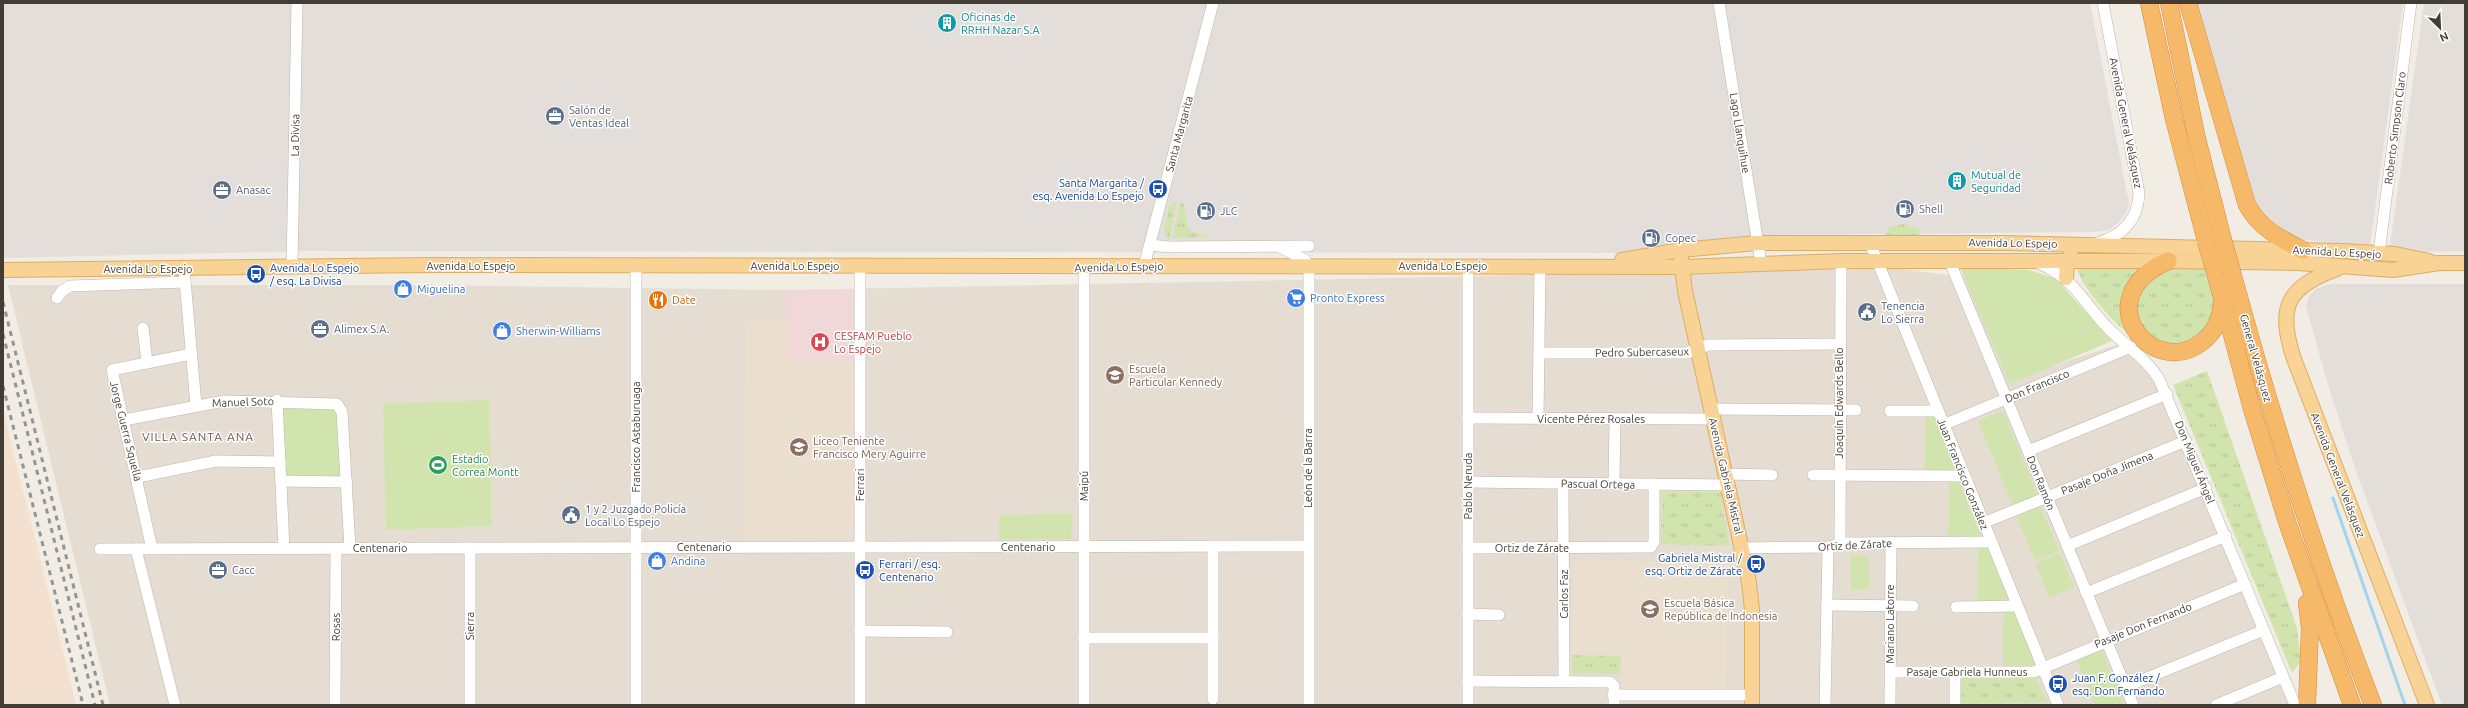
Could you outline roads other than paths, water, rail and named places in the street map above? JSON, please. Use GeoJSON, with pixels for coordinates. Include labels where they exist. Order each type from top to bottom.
{"type":"FeatureCollection","features":[{"type":"Feature","properties":{"kind":"highway","name":"General Velásquez"},"geometry":{"type":"LineString","coordinates":[[2149,3],[2173,112],[2215,241],[2232,272],[2290,472],[2332,596],[2373,702]]}},
{"type":"Feature","properties":{"kind":"highway","name":"General Velásquez"},"geometry":{"type":"LineString","coordinates":[[2169,3],[2196,132],[2215,241],[2215,272],[2221,296],[2254,416],[2288,525],[2352,705]]}},
{"type":"Feature","properties":{"kind":"highway"},"geometry":{"type":"LineString","coordinates":[[2188,3],[2247,205],[2256,218],[2266,228],[2303,250]]}},
{"type":"Feature","properties":{"kind":"highway"},"geometry":{"type":"LineString","coordinates":[[2168,260],[2140,278],[2130,294],[2129,313],[2133,326],[2140,336],[2150,345],[2164,350],[2179,351],[2200,344],[2211,334],[2219,320],[2221,296]]}},
{"type":"Feature","properties":{"kind":"highway"},"geometry":{"type":"LineString","coordinates":[[2288,525],[2303,584],[2309,620],[2307,705]]}},
{"type":"Feature","properties":{"kind":"main road","name":"Avenida Lo Espejo"},"geometry":{"type":"LineString","coordinates":[[1588,266],[1681,250],[1757,243],[2095,244],[2303,250],[2395,254],[2439,263]]}},
{"type":"Feature","properties":{"kind":"main road"},"geometry":{"type":"LineString","coordinates":[[2010,243],[2016,252],[2010,262]]}},
{"type":"Feature","properties":{"kind":"main road"},"geometry":{"type":"LineString","coordinates":[[2066,278],[2067,262],[2070,255],[2079,250],[2105,250],[2126,245]]}},
{"type":"Feature","properties":{"kind":"main road","name":"Avenida Gabriela Mistral"},"geometry":{"type":"LineString","coordinates":[[1681,250],[1684,292],[1742,548],[1752,610],[1752,700]]}},
{"type":"Feature","properties":{"kind":"main road","name":"Avenida Lo Espejo"},"geometry":{"type":"LineString","coordinates":[[3,270],[184,276],[292,267],[1682,267],[1761,263],[2067,262],[2168,260],[2298,263],[2393,270],[2439,263],[2465,263]]}},
{"type":"Feature","properties":{"kind":"main road","name":"Avenida General Velásquez"},"geometry":{"type":"LineString","coordinates":[[2341,267],[2313,277],[2299,287],[2288,308],[2285,323],[2287,337],[2294,359],[2427,705]]}},
{"type":"Feature","properties":{"kind":"street","name":"La Divisa"},"geometry":{"type":"LineString","coordinates":[[292,267],[297,3]]}},
{"type":"Feature","properties":{"kind":"street","name":"Santa Margarita"},"geometry":{"type":"LineString","coordinates":[[1144,266],[1213,3]]}},
{"type":"Feature","properties":{"kind":"street","name":"Lago Llanquihue"},"geometry":{"type":"LineString","coordinates":[[1719,3],[1761,263]]}},
{"type":"Feature","properties":{"kind":"street","name":"Avenida General Velásquez"},"geometry":{"type":"LineString","coordinates":[[2095,244],[2117,236],[2129,224],[2137,210],[2140,193],[2103,3]]}},
{"type":"Feature","properties":{"kind":"street","name":"Roberto Simpson Claro"},"geometry":{"type":"LineString","coordinates":[[2380,254],[2411,3]]}},
{"type":"Feature","properties":{"kind":"street","name":"Juan Francisco González"},"geometry":{"type":"LineString","coordinates":[[1870,243],[1937,411],[2058,705]]}},
{"type":"Feature","properties":{"kind":"street","name":"Avenida Lo Espejo"},"geometry":{"type":"LineString","coordinates":[[1150,245],[1169,247],[1309,246]]}},
{"type":"Feature","properties":{"kind":"street"},"geometry":{"type":"LineString","coordinates":[[1280,247],[1305,260],[1309,266]]}},
{"type":"Feature","properties":{"kind":"street","name":"Joaquín Edwards Bello"},"geometry":{"type":"LineString","coordinates":[[1840,262],[1840,544]]}},
{"type":"Feature","properties":{"kind":"street","name":"Don Ramón"},"geometry":{"type":"LineString","coordinates":[[1950,262],[2133,705]]}},
{"type":"Feature","properties":{"kind":"street","name":"Don Miguel Ángel"},"geometry":{"type":"LineString","coordinates":[[2036,262],[2066,278],[2081,293],[2103,322],[2155,372],[2167,394],[2295,705]]}},
{"type":"Feature","properties":{"kind":"street","name":"Francisco Astaburuaga"},"geometry":{"type":"LineString","coordinates":[[636,266],[636,705]]}},
{"type":"Feature","properties":{"kind":"street","name":"León de la Barra"},"geometry":{"type":"LineString","coordinates":[[1309,266],[1309,705]]}},
{"type":"Feature","properties":{"kind":"street","name":"Ferrari"},"geometry":{"type":"LineString","coordinates":[[860,267],[860,705]]}},
{"type":"Feature","properties":{"kind":"street","name":"Pablo Neruda"},"geometry":{"type":"LineString","coordinates":[[1468,267],[1468,705]]}},
{"type":"Feature","properties":{"kind":"street"},"geometry":{"type":"LineString","coordinates":[[1538,418],[1540,267]]}},
{"type":"Feature","properties":{"kind":"street","name":"Maipú"},"geometry":{"type":"LineString","coordinates":[[1084,268],[1084,705]]}},
{"type":"Feature","properties":{"kind":"street"},"geometry":{"type":"LineString","coordinates":[[57,298],[62,291],[70,286],[184,276],[196,405]]}},
{"type":"Feature","properties":{"kind":"street"},"geometry":{"type":"LineString","coordinates":[[143,328],[147,362]]}},
{"type":"Feature","properties":{"kind":"street","name":"Pedro Subercaseux"},"geometry":{"type":"LineString","coordinates":[[1539,353],[1687,353],[1708,345],[1840,344]]}},
{"type":"Feature","properties":{"kind":"street","name":"Don Francisco"},"geometry":{"type":"LineString","coordinates":[[1943,425],[2131,348]]}},
{"type":"Feature","properties":{"kind":"street","name":"Jorge Guerra Squella"},"geometry":{"type":"LineString","coordinates":[[152,549],[138,476],[112,370],[191,354]]}},
{"type":"Feature","properties":{"kind":"street"},"geometry":{"type":"LineString","coordinates":[[2028,451],[2167,394]]}},
{"type":"Feature","properties":{"kind":"street","name":"Manuel Soto"},"geometry":{"type":"LineString","coordinates":[[124,420],[196,405],[235,400],[277,400],[333,403],[340,406],[342,410],[347,482]]}},
{"type":"Feature","properties":{"kind":"street"},"geometry":{"type":"LineString","coordinates":[[277,400],[284,548]]}},
{"type":"Feature","properties":{"kind":"street","name":"Vicente Pérez Rosales"},"geometry":{"type":"LineString","coordinates":[[1468,418],[1615,419],[1712,414],[1856,410]]}},
{"type":"Feature","properties":{"kind":"street"},"geometry":{"type":"LineString","coordinates":[[1890,411],[1937,411]]}},
{"type":"Feature","properties":{"kind":"street"},"geometry":{"type":"LineString","coordinates":[[1614,484],[1615,419]]}},
{"type":"Feature","properties":{"kind":"street","name":"Pasaje Doña Jimena"},"geometry":{"type":"LineString","coordinates":[[1983,523],[2186,441]]}},
{"type":"Feature","properties":{"kind":"street"},"geometry":{"type":"LineString","coordinates":[[138,476],[216,460],[280,462]]}},
{"type":"Feature","properties":{"kind":"street","name":"Pascual Ortega"},"geometry":{"type":"LineString","coordinates":[[1468,482],[1654,484],[1727,480],[1772,475]]}},
{"type":"Feature","properties":{"kind":"street"},"geometry":{"type":"LineString","coordinates":[[1813,475],[1964,476]]}},
{"type":"Feature","properties":{"kind":"street"},"geometry":{"type":"LineString","coordinates":[[281,481],[347,482],[350,548]]}},
{"type":"Feature","properties":{"kind":"street","name":"Carlos Faz"},"geometry":{"type":"LineString","coordinates":[[1563,483],[1564,681]]}},
{"type":"Feature","properties":{"kind":"street","name":"Ortiz de Zárate"},"geometry":{"type":"LineString","coordinates":[[1468,548],[1653,546],[1654,484]]}},
{"type":"Feature","properties":{"kind":"street"},"geometry":{"type":"LineString","coordinates":[[2067,546],[2206,488]]}},
{"type":"Feature","properties":{"kind":"street"},"geometry":{"type":"LineString","coordinates":[[2086,593],[2226,536]]}},
{"type":"Feature","properties":{"kind":"street","name":"Ortiz de Zárate"},"geometry":{"type":"LineString","coordinates":[[1742,548],[1828,547],[1840,544],[1890,542],[1991,542]]}},
{"type":"Feature","properties":{"kind":"street","name":"Mariano Latorre"},"geometry":{"type":"LineString","coordinates":[[1890,542],[1890,705]]}},
{"type":"Feature","properties":{"kind":"street"},"geometry":{"type":"LineString","coordinates":[[1213,546],[1213,699]]}},
{"type":"Feature","properties":{"kind":"street","name":"Centenario"},"geometry":{"type":"LineString","coordinates":[[100,549],[1308,546]]}},
{"type":"Feature","properties":{"kind":"street"},"geometry":{"type":"LineString","coordinates":[[1825,705],[1828,547]]}},
{"type":"Feature","properties":{"kind":"street","name":"Rosas"},"geometry":{"type":"LineString","coordinates":[[335,705],[336,548]]}},
{"type":"Feature","properties":{"kind":"street","name":"Sierra"},"geometry":{"type":"LineString","coordinates":[[470,548],[470,705]]}},
{"type":"Feature","properties":{"kind":"street"},"geometry":{"type":"LineString","coordinates":[[136,549],[175,705]]}},
{"type":"Feature","properties":{"kind":"street","name":"Pasaje Don Fernando"},"geometry":{"type":"LineString","coordinates":[[2042,668],[2106,640],[2245,584]]}},
{"type":"Feature","properties":{"kind":"street"},"geometry":{"type":"LineString","coordinates":[[1826,605],[1913,606]]}},
{"type":"Feature","properties":{"kind":"street"},"geometry":{"type":"LineString","coordinates":[[1956,607],[2017,606]]}},
{"type":"Feature","properties":{"kind":"street"},"geometry":{"type":"LineString","coordinates":[[1468,614],[1499,615]]}},
{"type":"Feature","properties":{"kind":"street"},"geometry":{"type":"LineString","coordinates":[[2125,687],[2264,630]]}},
{"type":"Feature","properties":{"kind":"street"},"geometry":{"type":"LineString","coordinates":[[860,631],[947,632]]}},
{"type":"Feature","properties":{"kind":"street"},"geometry":{"type":"LineString","coordinates":[[1084,638],[1213,638]]}},
{"type":"Feature","properties":{"kind":"street","name":"Pasaje Gabriela Hunneus"},"geometry":{"type":"LineString","coordinates":[[1890,672],[2034,672],[2042,668]]}},
{"type":"Feature","properties":{"kind":"street"},"geometry":{"type":"LineString","coordinates":[[1955,705],[1956,672]]}},
{"type":"Feature","properties":{"kind":"street"},"geometry":{"type":"LineString","coordinates":[[2216,705],[2283,677]]}},
{"type":"Feature","properties":{"kind":"street"},"geometry":{"type":"LineString","coordinates":[[1468,681],[1564,681],[1612,683],[1614,700],[1752,700]]}},
{"type":"Feature","properties":{"kind":"waterway"},"geometry":{"type":"LineString","coordinates":[[2333,498],[2405,705]]}},
{"type":"Feature","properties":{"kind":"railway"},"geometry":{"type":"LineString","coordinates":[[3,302],[103,705]]}},
{"type":"Feature","properties":{"kind":"railway"},"geometry":{"type":"LineString","coordinates":[[3,334],[95,705]]}},
{"type":"Feature","properties":{"kind":"railway"},"geometry":{"type":"LineString","coordinates":[[3,386],[83,705]]}},
{"type":"Feature","properties":{"kind":"place","name":"Oficinas de RRHH Nazar S.A"},"geometry":{"type":"Point","coordinates":[947,23]}},
{"type":"Feature","properties":{"kind":"place","name":"Salón de Ventas Ideal"},"geometry":{"type":"Point","coordinates":[555,116]}},
{"type":"Feature","properties":{"kind":"place","name":"Mutual de Seguridad"},"geometry":{"type":"Point","coordinates":[1957,181]}},
{"type":"Feature","properties":{"kind":"place","name":"Santa Margarita / esq. Avenida Lo Espejo"},"geometry":{"type":"Point","coordinates":[1158,189]}},
{"type":"Feature","properties":{"kind":"place","name":"Anasac"},"geometry":{"type":"Point","coordinates":[222,190]}},
{"type":"Feature","properties":{"kind":"place","name":"Shell"},"geometry":{"type":"Point","coordinates":[1905,209]}},
{"type":"Feature","properties":{"kind":"place","name":"JLC"},"geometry":{"type":"Point","coordinates":[1206,211]}},
{"type":"Feature","properties":{"kind":"place","name":"Copec"},"geometry":{"type":"Point","coordinates":[1651,238]}},
{"type":"Feature","properties":{"kind":"place","name":"Avenida Lo Espejo / esq. La Divisa"},"geometry":{"type":"Point","coordinates":[256,274]}},
{"type":"Feature","properties":{"kind":"place","name":"Miguelina"},"geometry":{"type":"Point","coordinates":[403,289]}},
{"type":"Feature","properties":{"kind":"place","name":"Pronto Express"},"geometry":{"type":"Point","coordinates":[1296,298]}},
{"type":"Feature","properties":{"kind":"place","name":"Date"},"geometry":{"type":"Point","coordinates":[658,300]}},
{"type":"Feature","properties":{"kind":"place","name":"Tenencia Lo Sierra"},"geometry":{"type":"Point","coordinates":[1867,312]}},
{"type":"Feature","properties":{"kind":"place","name":"Alimex S.A."},"geometry":{"type":"Point","coordinates":[320,329]}},
{"type":"Feature","properties":{"kind":"place","name":"Sherwin-Williams"},"geometry":{"type":"Point","coordinates":[502,331]}},
{"type":"Feature","properties":{"kind":"place","name":"CESFAM Pueblo Lo Espejo"},"geometry":{"type":"Point","coordinates":[820,342]}},
{"type":"Feature","properties":{"kind":"place","name":"Escuela Particular Kennedy"},"geometry":{"type":"Point","coordinates":[1115,375]}},
{"type":"Feature","properties":{"kind":"place","name":"Liceo Teniente Francisco Mery Aguirre"},"geometry":{"type":"Point","coordinates":[799,447]}},
{"type":"Feature","properties":{"kind":"place","name":"Estadio Correa Montt"},"geometry":{"type":"Point","coordinates":[438,465]}},
{"type":"Feature","properties":{"kind":"place","name":"1 y 2 Juzgado Policía Local Lo Espejo"},"geometry":{"type":"Point","coordinates":[571,515]}},
{"type":"Feature","properties":{"kind":"place","name":"Andina"},"geometry":{"type":"Point","coordinates":[657,561]}},
{"type":"Feature","properties":{"kind":"place","name":"Gabriela Mistral / esq. Ortiz de Zárate"},"geometry":{"type":"Point","coordinates":[1756,564]}},
{"type":"Feature","properties":{"kind":"place","name":"Cacc"},"geometry":{"type":"Point","coordinates":[218,570]}},
{"type":"Feature","properties":{"kind":"place","name":"Ferrari / esq. Centenario"},"geometry":{"type":"Point","coordinates":[865,570]}},
{"type":"Feature","properties":{"kind":"place","name":"Escuela Básica República de Indonesia"},"geometry":{"type":"Point","coordinates":[1650,609]}},
{"type":"Feature","properties":{"kind":"place","name":"Juan F. González / esq. Don Fernando"},"geometry":{"type":"Point","coordinates":[2058,684]}},
{"type":"Feature","properties":{"kind":"district","name":"VILLA SANTA ANA"},"geometry":{"type":"Point","coordinates":[198,436]}}]}
